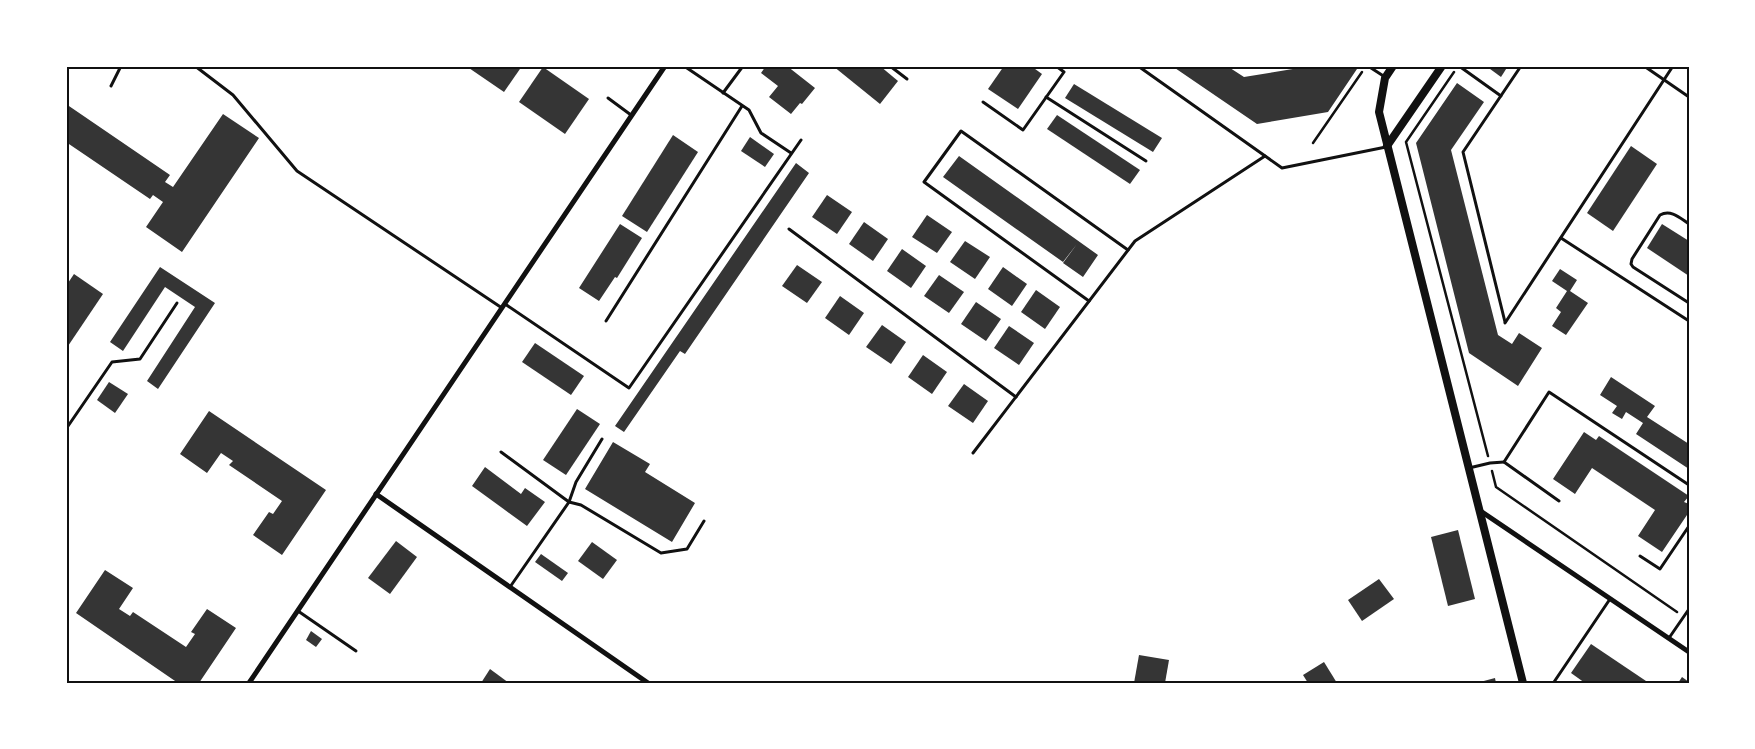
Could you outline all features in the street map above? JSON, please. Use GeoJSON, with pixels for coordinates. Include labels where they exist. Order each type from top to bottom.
{"type":"FeatureCollection","features":[{"type":"Feature","properties":{"kind":"street"},"geometry":{"type":"LineString","coordinates":[[249,683],[665,66]]}},
{"type":"Feature","properties":{"kind":"street"},"geometry":{"type":"LineString","coordinates":[[1393,66],[1385,78],[1379,112],[1523,683]]}},
{"type":"Feature","properties":{"kind":"street"},"geometry":{"type":"LineString","coordinates":[[1387,146],[1442,66]]}},
{"type":"Feature","properties":{"kind":"street"},"geometry":{"type":"LineString","coordinates":[[376,494],[648,683]]}},
{"type":"Feature","properties":{"kind":"street"},"geometry":{"type":"LineString","coordinates":[[1479,510],[1689,652]]}},
{"type":"Feature","properties":{"kind":"lane"},"geometry":{"type":"LineString","coordinates":[[111,86],[121,66]]}},
{"type":"Feature","properties":{"kind":"lane"},"geometry":{"type":"LineString","coordinates":[[195,66],[233,95],[297,171],[629,388],[801,140]]}},
{"type":"Feature","properties":{"kind":"lane"},"geometry":{"type":"LineString","coordinates":[[684,66],[749,110],[761,133],[791,153]]}},
{"type":"Feature","properties":{"kind":"lane"},"geometry":{"type":"LineString","coordinates":[[723,93],[743,66]]}},
{"type":"Feature","properties":{"kind":"lane"},"geometry":{"type":"LineString","coordinates":[[890,66],[907,79]]}},
{"type":"Feature","properties":{"kind":"lane"},"geometry":{"type":"LineString","coordinates":[[983,102],[1023,130],[1064,72],[1056,66]]}},
{"type":"Feature","properties":{"kind":"lane"},"geometry":{"type":"LineString","coordinates":[[1138,66],[1282,168],[1387,146]]}},
{"type":"Feature","properties":{"kind":"lane"},"geometry":{"type":"LineString","coordinates":[[1367,66],[1385,78]]}},
{"type":"Feature","properties":{"kind":"lane"},"geometry":{"type":"LineString","coordinates":[[1458,66],[1501,96]]}},
{"type":"Feature","properties":{"kind":"lane"},"geometry":{"type":"LineString","coordinates":[[1521,66],[1463,152],[1505,323],[1674,66]]}},
{"type":"Feature","properties":{"kind":"lane"},"geometry":{"type":"LineString","coordinates":[[1644,66],[1689,97]]}},
{"type":"Feature","properties":{"kind":"lane"},"geometry":{"type":"LineString","coordinates":[[1046,97],[1146,161]]}},
{"type":"Feature","properties":{"kind":"lane"},"geometry":{"type":"LineString","coordinates":[[608,98],[631,116]]}},
{"type":"Feature","properties":{"kind":"lane"},"geometry":{"type":"LineString","coordinates":[[606,321],[742,106]]}},
{"type":"Feature","properties":{"kind":"lane"},"geometry":{"type":"LineString","coordinates":[[1089,301],[924,182],[960,131],[1128,250]]}},
{"type":"Feature","properties":{"kind":"lane"},"geometry":{"type":"LineString","coordinates":[[973,454],[1134,241],[1265,156]]}},
{"type":"Feature","properties":{"kind":"lane"},"geometry":{"type":"LineString","coordinates":[[1689,224],[1671,213],[1665,212],[1660,215],[1632,259],[1631,264],[1689,303]]}},
{"type":"Feature","properties":{"kind":"lane"},"geometry":{"type":"LineString","coordinates":[[790,229],[1016,397]]}},
{"type":"Feature","properties":{"kind":"lane"},"geometry":{"type":"LineString","coordinates":[[1561,238],[1689,321]]}},
{"type":"Feature","properties":{"kind":"lane"},"geometry":{"type":"LineString","coordinates":[[66,429],[112,362],[140,359],[176,303]]}},
{"type":"Feature","properties":{"kind":"lane"},"geometry":{"type":"LineString","coordinates":[[1504,462],[1549,392],[1689,485]]}},
{"type":"Feature","properties":{"kind":"lane"},"geometry":{"type":"LineString","coordinates":[[510,587],[569,502],[576,482],[602,439]]}},
{"type":"Feature","properties":{"kind":"lane"},"geometry":{"type":"LineString","coordinates":[[501,452],[569,502],[581,504],[661,553],[688,549],[704,521]]}},
{"type":"Feature","properties":{"kind":"lane"},"geometry":{"type":"LineString","coordinates":[[1468,469],[1490,463],[1504,462],[1559,500]]}},
{"type":"Feature","properties":{"kind":"lane"},"geometry":{"type":"LineString","coordinates":[[1640,556],[1660,569],[1689,526]]}},
{"type":"Feature","properties":{"kind":"lane"},"geometry":{"type":"LineString","coordinates":[[1556,683],[1554,682],[1610,599]]}},
{"type":"Feature","properties":{"kind":"lane"},"geometry":{"type":"LineString","coordinates":[[1669,639],[1689,609]]}},
{"type":"Feature","properties":{"kind":"lane"},"geometry":{"type":"LineString","coordinates":[[297,611],[356,651]]}},
{"type":"Feature","properties":{"kind":"path"},"geometry":{"type":"LineString","coordinates":[[1313,143],[1367,66]]}},
{"type":"Feature","properties":{"kind":"path"},"geometry":{"type":"LineString","coordinates":[[1458,66],[1406,142],[1496,487],[1684,617]]}},
{"type":"Feature","properties":{"kind":"building"},"geometry":{"type":"Polygon","coordinates":[[[466,66],[522,66],[504,92],[466,66]]]}},
{"type":"Feature","properties":{"kind":"building"},"geometry":{"type":"Polygon","coordinates":[[[766,66],[787,66],[815,88],[791,114],[769,97],[778,86],[761,73],[766,66]]]}},
{"type":"Feature","properties":{"kind":"building"},"geometry":{"type":"Polygon","coordinates":[[[833,66],[880,66],[898,81],[880,104],[833,66]]]}},
{"type":"Feature","properties":{"kind":"building"},"geometry":{"type":"Polygon","coordinates":[[[1004,66],[1031,66],[1042,74],[1018,109],[988,89],[1004,66]]]}},
{"type":"Feature","properties":{"kind":"building"},"geometry":{"type":"Polygon","coordinates":[[[1172,66],[1227,66],[1244,77],[1311,66],[1359,66],[1328,112],[1257,124],[1172,66]]]}},
{"type":"Feature","properties":{"kind":"building"},"geometry":{"type":"Polygon","coordinates":[[[1486,66],[1508,66],[1501,77],[1486,66]]]}},
{"type":"Feature","properties":{"kind":"building"},"geometry":{"type":"Polygon","coordinates":[[[543,67],[589,99],[565,134],[519,102],[543,67]]]}},
{"type":"Feature","properties":{"kind":"building"},"geometry":{"type":"Polygon","coordinates":[[[1457,83],[1484,102],[1451,150],[1498,335],[1512,344],[1519,333],[1542,348],[1518,386],[1469,353],[1416,143],[1457,83]]]}},
{"type":"Feature","properties":{"kind":"building"},"geometry":{"type":"Polygon","coordinates":[[[1074,84],[1162,138],[1153,152],[1065,98],[1074,84]]]}},
{"type":"Feature","properties":{"kind":"building"},"geometry":{"type":"Polygon","coordinates":[[[66,104],[170,175],[165,182],[173,187],[223,114],[259,138],[182,252],[146,227],[163,202],[153,195],[150,199],[66,142],[66,104]]]}},
{"type":"Feature","properties":{"kind":"building"},"geometry":{"type":"Polygon","coordinates":[[[1057,115],[1140,170],[1130,184],[1047,129],[1057,115]]]}},
{"type":"Feature","properties":{"kind":"building"},"geometry":{"type":"Polygon","coordinates":[[[673,135],[698,152],[647,232],[622,216],[673,135]]]}},
{"type":"Feature","properties":{"kind":"building"},"geometry":{"type":"Polygon","coordinates":[[[750,137],[774,154],[765,167],[741,151],[750,137]]]}},
{"type":"Feature","properties":{"kind":"building"},"geometry":{"type":"Polygon","coordinates":[[[1631,146],[1657,164],[1613,231],[1587,213],[1631,146]]]}},
{"type":"Feature","properties":{"kind":"building"},"geometry":{"type":"Polygon","coordinates":[[[959,156],[1098,255],[1083,277],[1063,263],[1077,244],[1063,262],[943,177],[959,156]]]}},
{"type":"Feature","properties":{"kind":"building"},"geometry":{"type":"Polygon","coordinates":[[[796,163],[809,173],[685,354],[680,351],[624,432],[615,426],[796,163]]]}},
{"type":"Feature","properties":{"kind":"building"},"geometry":{"type":"Polygon","coordinates":[[[827,195],[852,212],[837,234],[812,217],[827,195]]]}},
{"type":"Feature","properties":{"kind":"building"},"geometry":{"type":"Polygon","coordinates":[[[927,215],[952,232],[937,253],[912,237],[927,215]]]}},
{"type":"Feature","properties":{"kind":"building"},"geometry":{"type":"Polygon","coordinates":[[[864,222],[888,239],[873,261],[849,244],[864,222]]]}},
{"type":"Feature","properties":{"kind":"building"},"geometry":{"type":"Polygon","coordinates":[[[620,224],[642,238],[617,278],[615,277],[599,301],[579,288],[620,224]]]}},
{"type":"Feature","properties":{"kind":"building"},"geometry":{"type":"Polygon","coordinates":[[[1662,224],[1689,241],[1689,276],[1647,248],[1662,224]]]}},
{"type":"Feature","properties":{"kind":"building"},"geometry":{"type":"Polygon","coordinates":[[[965,241],[990,257],[975,279],[950,262],[965,241]]]}},
{"type":"Feature","properties":{"kind":"building"},"geometry":{"type":"Polygon","coordinates":[[[902,249],[926,266],[911,288],[887,271],[902,249]]]}},
{"type":"Feature","properties":{"kind":"building"},"geometry":{"type":"Polygon","coordinates":[[[797,265],[822,282],[807,303],[782,286],[797,265]]]}},
{"type":"Feature","properties":{"kind":"building"},"geometry":{"type":"Polygon","coordinates":[[[160,267],[215,303],[158,389],[147,381],[195,307],[165,287],[123,351],[110,342],[160,267]]]}},
{"type":"Feature","properties":{"kind":"building"},"geometry":{"type":"Polygon","coordinates":[[[1003,267],[1027,284],[1012,306],[988,289],[1003,267]]]}},
{"type":"Feature","properties":{"kind":"building"},"geometry":{"type":"Polygon","coordinates":[[[1560,269],[1577,280],[1570,291],[1588,303],[1566,335],[1552,326],[1561,312],[1556,308],[1567,291],[1552,281],[1560,269]]]}},
{"type":"Feature","properties":{"kind":"building"},"geometry":{"type":"Polygon","coordinates":[[[74,274],[103,294],[66,349],[66,286],[74,274]]]}},
{"type":"Feature","properties":{"kind":"building"},"geometry":{"type":"Polygon","coordinates":[[[939,275],[964,292],[949,313],[924,296],[939,275]]]}},
{"type":"Feature","properties":{"kind":"building"},"geometry":{"type":"Polygon","coordinates":[[[1036,290],[1060,307],[1045,329],[1021,312],[1036,290]]]}},
{"type":"Feature","properties":{"kind":"building"},"geometry":{"type":"Polygon","coordinates":[[[840,296],[864,313],[849,335],[825,318],[840,296]]]}},
{"type":"Feature","properties":{"kind":"building"},"geometry":{"type":"Polygon","coordinates":[[[976,302],[1001,319],[986,341],[961,324],[976,302]]]}},
{"type":"Feature","properties":{"kind":"building"},"geometry":{"type":"Polygon","coordinates":[[[882,325],[906,342],[891,364],[866,347],[882,325]]]}},
{"type":"Feature","properties":{"kind":"building"},"geometry":{"type":"Polygon","coordinates":[[[1009,326],[1034,343],[1019,365],[994,348],[1009,326]]]}},
{"type":"Feature","properties":{"kind":"building"},"geometry":{"type":"Polygon","coordinates":[[[535,343],[584,376],[571,395],[522,362],[535,343]]]}},
{"type":"Feature","properties":{"kind":"building"},"geometry":{"type":"Polygon","coordinates":[[[923,355],[947,372],[932,394],[908,377],[923,355]]]}},
{"type":"Feature","properties":{"kind":"building"},"geometry":{"type":"Polygon","coordinates":[[[1611,377],[1655,406],[1647,417],[1689,444],[1689,469],[1636,434],[1643,423],[1626,412],[1622,419],[1612,413],[1617,406],[1600,395],[1611,377]]]}},
{"type":"Feature","properties":{"kind":"building"},"geometry":{"type":"Polygon","coordinates":[[[109,382],[128,394],[115,413],[97,400],[109,382]]]}},
{"type":"Feature","properties":{"kind":"building"},"geometry":{"type":"Polygon","coordinates":[[[964,384],[988,401],[973,423],[948,406],[964,384]]]}},
{"type":"Feature","properties":{"kind":"building"},"geometry":{"type":"Polygon","coordinates":[[[577,409],[600,424],[566,475],[543,460],[577,409]]]}},
{"type":"Feature","properties":{"kind":"building"},"geometry":{"type":"Polygon","coordinates":[[[209,411],[326,490],[282,555],[253,535],[269,512],[273,514],[282,501],[229,465],[233,461],[221,453],[207,473],[180,454],[209,411]]]}},
{"type":"Feature","properties":{"kind":"building"},"geometry":{"type":"Polygon","coordinates":[[[1584,432],[1596,440],[1599,436],[1689,496],[1684,502],[1689,504],[1689,512],[1662,552],[1638,536],[1655,510],[1592,468],[1575,494],[1553,479],[1584,432]]]}},
{"type":"Feature","properties":{"kind":"building"},"geometry":{"type":"Polygon","coordinates":[[[613,442],[650,464],[645,472],[695,503],[672,542],[585,489],[613,442]]]}},
{"type":"Feature","properties":{"kind":"building"},"geometry":{"type":"Polygon","coordinates":[[[485,467],[521,494],[525,488],[545,502],[527,526],[472,486],[485,467]]]}},
{"type":"Feature","properties":{"kind":"building"},"geometry":{"type":"Polygon","coordinates":[[[1458,530],[1475,599],[1448,606],[1431,537],[1458,530]]]}},
{"type":"Feature","properties":{"kind":"building"},"geometry":{"type":"Polygon","coordinates":[[[396,541],[417,557],[390,594],[368,578],[396,541]]]}},
{"type":"Feature","properties":{"kind":"building"},"geometry":{"type":"Polygon","coordinates":[[[592,542],[617,560],[603,579],[578,561],[592,542]]]}},
{"type":"Feature","properties":{"kind":"building"},"geometry":{"type":"Polygon","coordinates":[[[541,554],[568,573],[562,581],[535,562],[541,554]]]}},
{"type":"Feature","properties":{"kind":"building"},"geometry":{"type":"Polygon","coordinates":[[[105,570],[133,588],[119,609],[130,616],[133,612],[186,647],[195,634],[191,632],[207,609],[236,628],[199,683],[178,683],[76,613],[105,570]]]}},
{"type":"Feature","properties":{"kind":"building"},"geometry":{"type":"Polygon","coordinates":[[[1379,579],[1394,599],[1362,621],[1348,600],[1379,579]]]}},
{"type":"Feature","properties":{"kind":"building"},"geometry":{"type":"Polygon","coordinates":[[[311,631],[322,639],[316,647],[306,640],[311,631]]]}},
{"type":"Feature","properties":{"kind":"building"},"geometry":{"type":"Polygon","coordinates":[[[1591,644],[1649,683],[1585,683],[1571,673],[1591,644]]]}},
{"type":"Feature","properties":{"kind":"building"},"geometry":{"type":"Polygon","coordinates":[[[1139,655],[1169,660],[1165,683],[1134,683],[1139,655]]]}},
{"type":"Feature","properties":{"kind":"building"},"geometry":{"type":"Polygon","coordinates":[[[1324,662],[1337,683],[1308,683],[1303,675],[1324,662]]]}},
{"type":"Feature","properties":{"kind":"building"},"geometry":{"type":"Polygon","coordinates":[[[490,669],[509,683],[481,683],[490,669]]]}},
{"type":"Feature","properties":{"kind":"building"},"geometry":{"type":"Polygon","coordinates":[[[1682,677],[1689,682],[1689,683],[1678,683],[1682,677]]]}},
{"type":"Feature","properties":{"kind":"building"},"geometry":{"type":"Polygon","coordinates":[[[1495,678],[1496,683],[1480,683],[1480,682],[1495,678]]]}}]}
